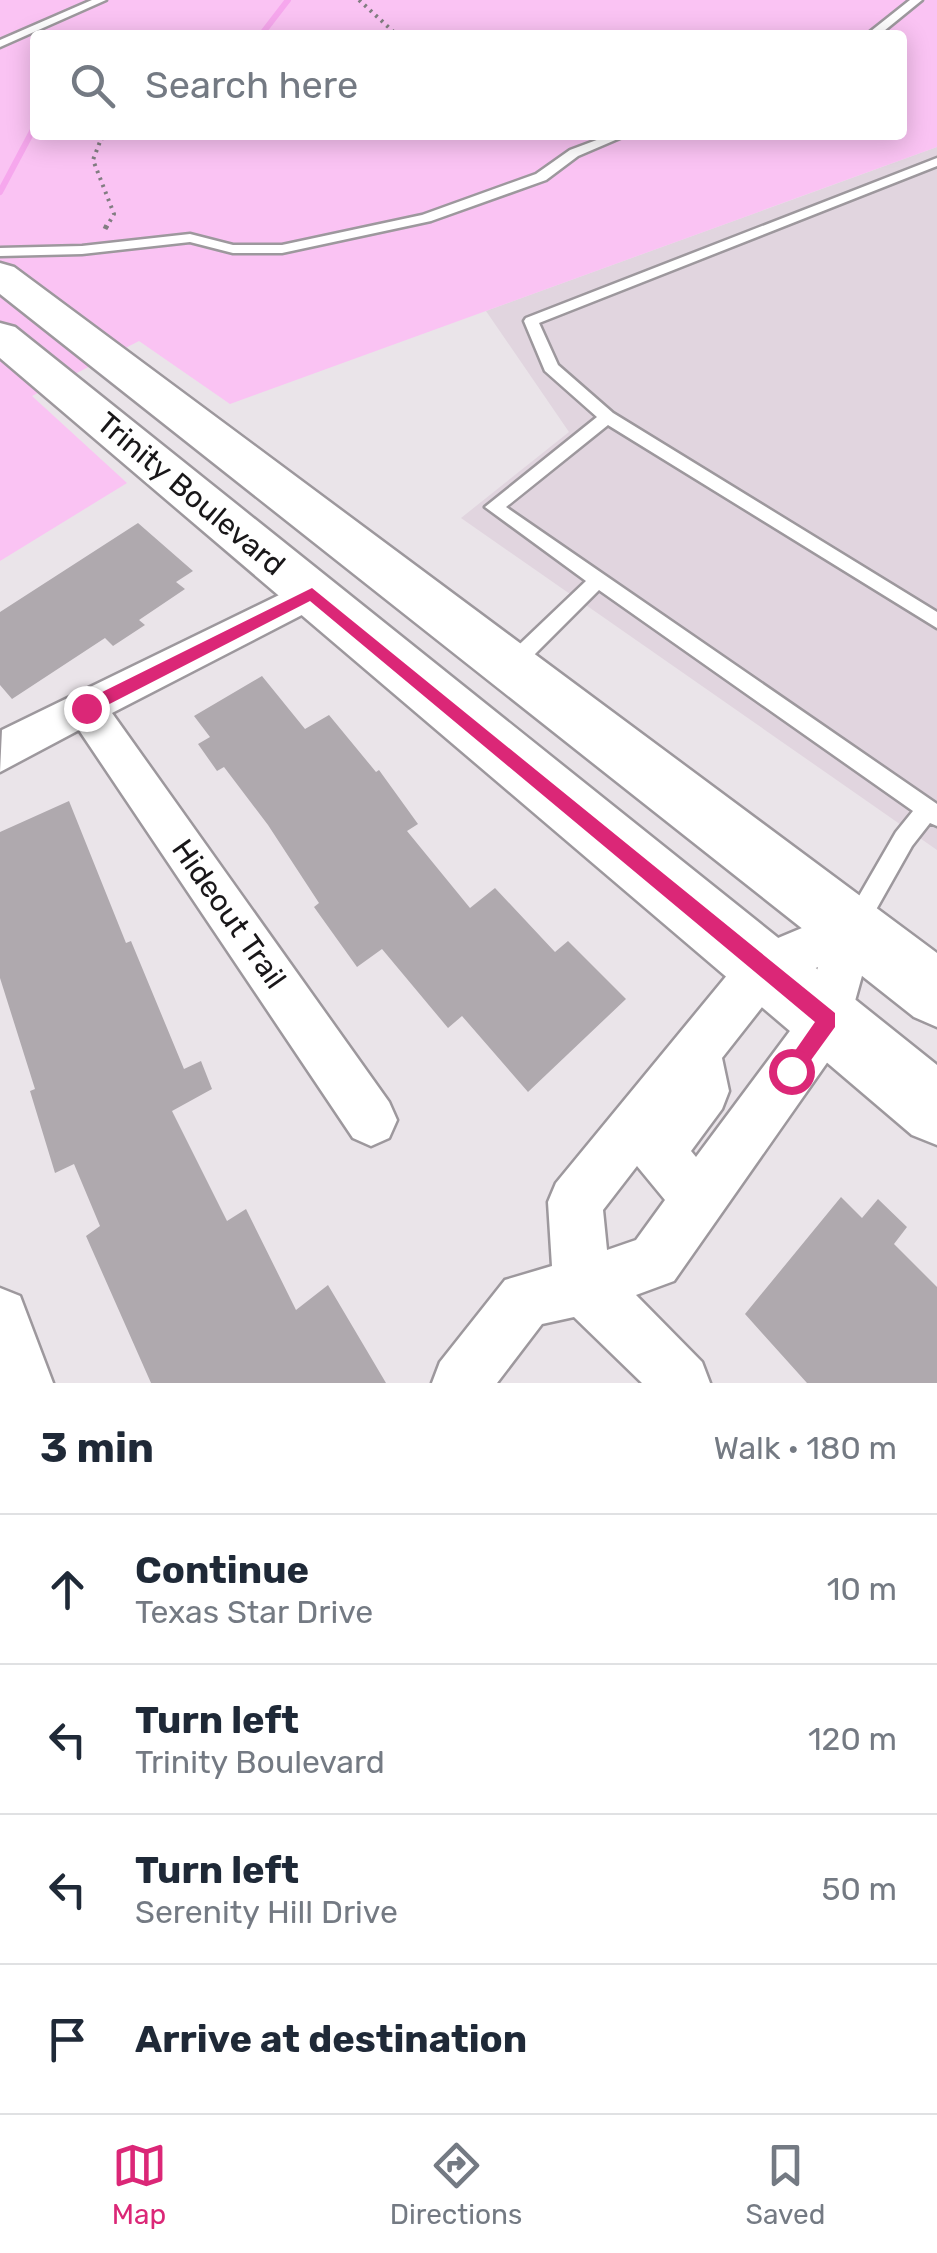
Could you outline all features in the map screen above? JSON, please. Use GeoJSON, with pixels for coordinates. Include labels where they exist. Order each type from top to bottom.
{"type":"FeatureCollection","features":[{"type":"Feature","properties":{"kind":"main road","name":"Trinity Boulevard"},"geometry":{"type":"LineString","coordinates":[[0,275],[71,362],[312,594],[937,1110]]}},
{"type":"Feature","properties":{"kind":"main road","name":"Trinity Boulevard"},"geometry":{"type":"LineString","coordinates":[[0,336],[71,362],[510,666],[937,994]]}},
{"type":"Feature","properties":{"kind":"street"},"geometry":{"type":"LineString","coordinates":[[0,754],[312,594]]}},
{"type":"Feature","properties":{"kind":"street","name":"Hideout Trail"},"geometry":{"type":"LineString","coordinates":[[86,708],[372,1120]]}},
{"type":"Feature","properties":{"kind":"street"},"geometry":{"type":"LineString","coordinates":[[681,1383],[638,1335],[582,1287],[575,1202],[764,967],[852,930]]}},
{"type":"Feature","properties":{"kind":"street"},"geometry":{"type":"LineString","coordinates":[[462,1383],[525,1300],[582,1287],[654,1261],[828,1020],[852,930]]}},
{"type":"Feature","properties":{"kind":"street"},"geometry":{"type":"LineString","coordinates":[[695,1050],[704,1091],[658,1152],[676,1175],[702,1194]]}},
{"type":"Feature","properties":{"kind":"street"},"geometry":{"type":"LineString","coordinates":[[0,1316],[24,1383]]}},
{"type":"Feature","properties":{"kind":"lane"},"geometry":{"type":"LineString","coordinates":[[32,30],[101,0]]}},
{"type":"Feature","properties":{"kind":"lane"},"geometry":{"type":"LineString","coordinates":[[878,30],[917,0]]}},
{"type":"Feature","properties":{"kind":"lane"},"geometry":{"type":"LineString","coordinates":[[0,44],[30,31]]}},
{"type":"Feature","properties":{"kind":"lane"},"geometry":{"type":"LineString","coordinates":[[0,252],[82,250],[190,238],[258,251],[350,235],[426,218],[541,177],[574,154],[609,140]]}},
{"type":"Feature","properties":{"kind":"lane"},"geometry":{"type":"LineString","coordinates":[[937,162],[531,321],[550,367],[607,416],[937,621]]}},
{"type":"Feature","properties":{"kind":"lane"},"geometry":{"type":"LineString","coordinates":[[607,416],[494,508],[932,812],[904,839],[852,930]]}},
{"type":"Feature","properties":{"kind":"lane"},"geometry":{"type":"LineString","coordinates":[[510,666],[598,580]]}},
{"type":"Feature","properties":{"kind":"path"},"geometry":{"type":"LineString","coordinates":[[359,0],[392,30]]}},
{"type":"Feature","properties":{"kind":"path"},"geometry":{"type":"LineString","coordinates":[[82,250],[100,235],[114,214],[93,160],[100,140]]}},
{"type":"Feature","properties":{"kind":"shaded area"},"geometry":{"type":"Polygon","coordinates":[[[0,0],[937,0],[937,147],[230,404],[139,341],[32,396],[127,483],[0,561],[0,0]]]}},
{"type":"Feature","properties":{"kind":"shaded area"},"geometry":{"type":"Polygon","coordinates":[[[937,147],[937,850],[461,518],[569,432],[486,311],[937,147]]]}},
{"type":"Feature","properties":{"kind":"building"},"geometry":{"type":"Polygon","coordinates":[[[138,523],[193,571],[176,582],[185,589],[139,620],[145,625],[113,646],[105,638],[12,699],[0,685],[0,612],[138,523]]]}},
{"type":"Feature","properties":{"kind":"building"},"geometry":{"type":"Polygon","coordinates":[[[262,676],[305,729],[329,715],[376,772],[379,770],[418,824],[407,831],[470,908],[495,888],[555,952],[568,941],[626,999],[528,1092],[462,1016],[448,1028],[382,949],[357,967],[314,907],[319,903],[268,825],[224,767],[217,771],[198,744],[210,737],[194,716],[262,676]]]}},
{"type":"Feature","properties":{"kind":"building"},"geometry":{"type":"Polygon","coordinates":[[[69,801],[126,943],[131,941],[184,1069],[201,1061],[212,1089],[172,1111],[227,1221],[246,1209],[296,1310],[328,1285],[386,1383],[151,1383],[86,1236],[100,1226],[74,1164],[55,1173],[30,1091],[35,1089],[0,978],[0,832],[69,801]]]}},
{"type":"Feature","properties":{"kind":"building"},"geometry":{"type":"Polygon","coordinates":[[[841,1197],[862,1218],[878,1199],[907,1227],[894,1244],[937,1287],[937,1383],[807,1383],[745,1314],[841,1197]]]}},
{"type":"Feature","properties":{"kind":"waterway"},"geometry":{"type":"LineString","coordinates":[[265,30],[288,0]]}},
{"type":"Feature","properties":{"kind":"waterway"},"geometry":{"type":"LineString","coordinates":[[0,192],[30,135]]}},
{"type":"Feature","properties":{"kind":"route"},"geometry":{"type":"LineString","coordinates":[[86,708],[312,594],[828,1020],[791,1071]]}}]}
